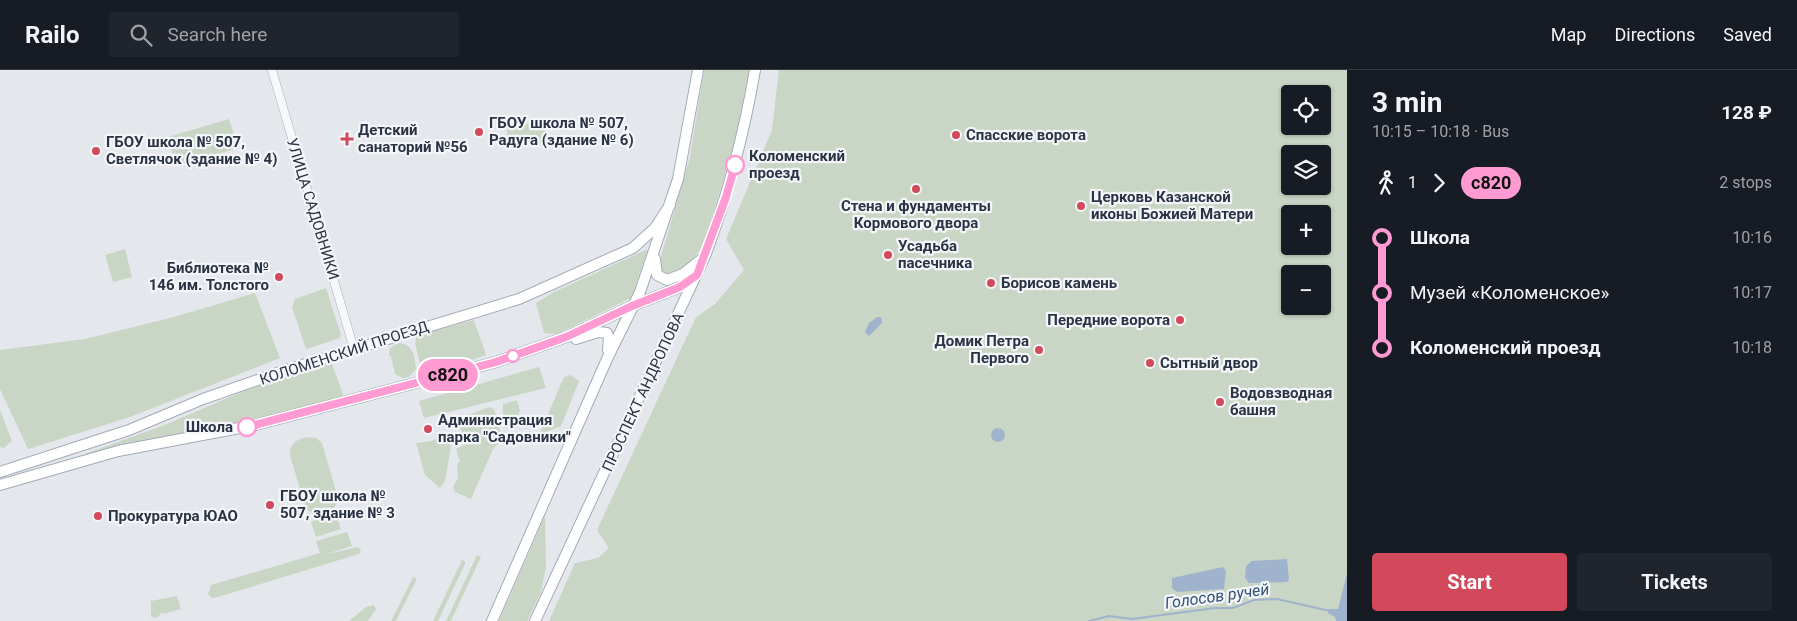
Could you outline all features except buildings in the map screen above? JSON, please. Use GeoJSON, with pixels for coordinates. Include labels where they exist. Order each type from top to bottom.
{"type":"FeatureCollection","features":[{"type":"Feature","properties":{"kind":"main road"},"geometry":{"type":"LineString","coordinates":[[492,621],[607,359],[640,292],[678,179],[698,70]]}},
{"type":"Feature","properties":{"kind":"main road","name":"ПРОСПЕКТ АНДРОПОВА"},"geometry":{"type":"LineString","coordinates":[[535,621],[705,256],[726,197],[743,138],[755,70]]}},
{"type":"Feature","properties":{"kind":"main road","name":"КОЛОМЕНСКИЙ ПРОЕЗД"},"geometry":{"type":"LineString","coordinates":[[0,472],[129,430],[203,399],[354,349],[519,299],[641,243],[655,228],[670,205]]}},
{"type":"Feature","properties":{"kind":"main road"},"geometry":{"type":"LineString","coordinates":[[655,250],[655,271],[659,277],[667,280],[683,274],[705,256]]}},
{"type":"Feature","properties":{"kind":"main road"},"geometry":{"type":"LineString","coordinates":[[0,485],[118,451],[255,426],[496,362],[553,342],[632,306],[680,287],[697,275]]}},
{"type":"Feature","properties":{"kind":"main road"},"geometry":{"type":"LineString","coordinates":[[553,342],[560,344],[598,332],[607,333],[609,342],[607,359]]}},
{"type":"Feature","properties":{"kind":"street","name":"УЛИЦА САДОВНИКИ"},"geometry":{"type":"LineString","coordinates":[[272,70],[354,349]]}},
{"type":"Feature","properties":{"kind":"street"},"geometry":{"type":"LineString","coordinates":[[81,447],[85,460]]}},
{"type":"Feature","properties":{"kind":"green space"},"geometry":{"type":"Polygon","coordinates":[[[704,70],[749,70],[736,139],[707,233],[700,250],[687,266],[670,276],[661,274],[660,260],[690,157],[704,70]]]}},
{"type":"Feature","properties":{"kind":"green space"},"geometry":{"type":"Polygon","coordinates":[[[779,70],[1347,70],[1347,573],[1338,609],[1329,609],[1329,613],[1335,617],[1336,621],[549,621],[575,563],[598,558],[609,548],[597,530],[696,317],[715,304],[744,270],[726,239],[772,130],[779,70]]]}},
{"type":"Feature","properties":{"kind":"green space"},"geometry":{"type":"Polygon","coordinates":[[[229,119],[238,148],[176,166],[168,137],[229,119]]]}},
{"type":"Feature","properties":{"kind":"green space"},"geometry":{"type":"Polygon","coordinates":[[[507,123],[546,125],[545,144],[507,142],[507,123]]]}},
{"type":"Feature","properties":{"kind":"green space"},"geometry":{"type":"Polygon","coordinates":[[[125,249],[132,277],[113,282],[105,255],[125,249]]]}},
{"type":"Feature","properties":{"kind":"green space"},"geometry":{"type":"Polygon","coordinates":[[[648,249],[631,298],[557,334],[544,333],[536,303],[554,292],[648,249]]]}},
{"type":"Feature","properties":{"kind":"green space"},"geometry":{"type":"Polygon","coordinates":[[[326,288],[341,335],[340,338],[306,349],[292,307],[295,299],[326,288]]]}},
{"type":"Feature","properties":{"kind":"green space"},"geometry":{"type":"Polygon","coordinates":[[[255,293],[280,358],[130,417],[28,449],[0,389],[0,350],[85,339],[174,317],[255,293]]]}},
{"type":"Feature","properties":{"kind":"green space"},"geometry":{"type":"Polygon","coordinates":[[[474,320],[486,355],[427,375],[422,373],[415,343],[417,335],[474,320]]]}},
{"type":"Feature","properties":{"kind":"green space"},"geometry":{"type":"Polygon","coordinates":[[[399,343],[407,346],[414,356],[416,369],[409,377],[403,378],[395,374],[391,356],[389,356],[390,348],[399,343]]]}},
{"type":"Feature","properties":{"kind":"green space"},"geometry":{"type":"Polygon","coordinates":[[[331,361],[344,397],[249,421],[86,456],[85,454],[167,424],[260,384],[331,361]]]}},
{"type":"Feature","properties":{"kind":"green space"},"geometry":{"type":"Polygon","coordinates":[[[539,367],[546,388],[424,418],[419,401],[539,367]]]}},
{"type":"Feature","properties":{"kind":"green space"},"geometry":{"type":"Polygon","coordinates":[[[571,375],[579,381],[561,426],[539,435],[564,377],[571,375]]]}},
{"type":"Feature","properties":{"kind":"green space"},"geometry":{"type":"Polygon","coordinates":[[[517,400],[520,411],[518,415],[507,419],[503,417],[503,404],[517,400]]]}},
{"type":"Feature","properties":{"kind":"green space"},"geometry":{"type":"Polygon","coordinates":[[[489,407],[494,409],[501,441],[493,449],[471,499],[455,492],[453,487],[458,478],[457,464],[460,462],[456,449],[466,444],[458,421],[460,418],[489,407]]]}},
{"type":"Feature","properties":{"kind":"green space"},"geometry":{"type":"Polygon","coordinates":[[[0,410],[12,441],[4,448],[0,447],[0,410]]]}},
{"type":"Feature","properties":{"kind":"green space"},"geometry":{"type":"Polygon","coordinates":[[[445,435],[452,440],[445,481],[440,488],[425,475],[416,443],[431,441],[445,435]]]}},
{"type":"Feature","properties":{"kind":"green space"},"geometry":{"type":"Polygon","coordinates":[[[306,437],[316,438],[322,443],[337,495],[335,506],[327,513],[316,514],[306,508],[290,456],[294,444],[306,437]]]}},
{"type":"Feature","properties":{"kind":"green space"},"geometry":{"type":"Polygon","coordinates":[[[335,513],[341,529],[316,537],[311,522],[335,513]]]}},
{"type":"Feature","properties":{"kind":"green space"},"geometry":{"type":"Polygon","coordinates":[[[545,516],[546,567],[541,592],[527,621],[499,621],[545,516]]]}},
{"type":"Feature","properties":{"kind":"green space"},"geometry":{"type":"Polygon","coordinates":[[[347,532],[352,546],[323,555],[358,547],[361,550],[359,554],[218,597],[212,598],[208,594],[211,585],[320,553],[316,541],[347,532]]]}},
{"type":"Feature","properties":{"kind":"green space"},"geometry":{"type":"Polygon","coordinates":[[[477,555],[481,557],[451,621],[446,621],[477,555]]]}},
{"type":"Feature","properties":{"kind":"green space"},"geometry":{"type":"Polygon","coordinates":[[[462,560],[466,562],[438,621],[433,621],[462,560]]]}},
{"type":"Feature","properties":{"kind":"green space"},"geometry":{"type":"Polygon","coordinates":[[[413,577],[417,579],[396,621],[391,621],[413,577]]]}},
{"type":"Feature","properties":{"kind":"green space"},"geometry":{"type":"Polygon","coordinates":[[[177,596],[181,609],[163,614],[162,612],[157,618],[151,617],[151,601],[177,596]]]}},
{"type":"Feature","properties":{"kind":"green space"},"geometry":{"type":"Polygon","coordinates":[[[374,605],[376,609],[368,621],[349,621],[366,607],[374,605]]]}},
{"type":"Feature","properties":{"kind":"water"},"geometry":{"type":"Polygon","coordinates":[[[877,317],[881,317],[882,323],[869,336],[865,332],[869,323],[877,317]]]}},
{"type":"Feature","properties":{"kind":"water"},"geometry":{"type":"Polygon","coordinates":[[[995,428],[1001,428],[1005,435],[1001,442],[995,442],[991,438],[991,432],[995,428]]]}},
{"type":"Feature","properties":{"kind":"water"},"geometry":{"type":"Polygon","coordinates":[[[1287,559],[1289,579],[1287,582],[1249,583],[1245,578],[1246,566],[1252,561],[1287,559]]]}},
{"type":"Feature","properties":{"kind":"water"},"geometry":{"type":"Polygon","coordinates":[[[1223,567],[1226,571],[1224,589],[1177,592],[1172,588],[1172,578],[1223,567]]]}},
{"type":"Feature","properties":{"kind":"water"},"geometry":{"type":"Polygon","coordinates":[[[1347,573],[1347,621],[1336,621],[1335,617],[1328,613],[1329,609],[1338,609],[1347,573]]]}},
{"type":"Feature","properties":{"kind":"waterway","name":"Голосов ручей"},"geometry":{"type":"LineString","coordinates":[[1089,621],[1109,616],[1132,619],[1215,608],[1233,608],[1254,600],[1277,599],[1330,611]]}},
{"type":"Feature","properties":{"kind":"bus line","name":"с820"},"geometry":{"type":"LineString","coordinates":[[247,427],[496,362],[534,350],[684,285],[697,275],[712,239],[735,165]]}},
{"type":"Feature","properties":{"kind":"place","name":"ГБОУ школа № 507, Радуга (здание № 6)"},"geometry":{"type":"Point","coordinates":[479,132]}},
{"type":"Feature","properties":{"kind":"place","name":"Спасские ворота"},"geometry":{"type":"Point","coordinates":[956,135]}},
{"type":"Feature","properties":{"kind":"place","name":"Детский санаторий №56"},"geometry":{"type":"Point","coordinates":[347,139]}},
{"type":"Feature","properties":{"kind":"place","name":"ГБОУ школа № 507, Светлячок (здание № 4)"},"geometry":{"type":"Point","coordinates":[96,151]}},
{"type":"Feature","properties":{"kind":"place","name":"Коломенский проезд"},"geometry":{"type":"Point","coordinates":[735,165]}},
{"type":"Feature","properties":{"kind":"place","name":"Стена и фундаменты Кормового двора"},"geometry":{"type":"Point","coordinates":[916,189]}},
{"type":"Feature","properties":{"kind":"place","name":"Церковь Казанской иконы Божией Матери"},"geometry":{"type":"Point","coordinates":[1081,206]}},
{"type":"Feature","properties":{"kind":"place","name":"Усадьба пасечника"},"geometry":{"type":"Point","coordinates":[888,255]}},
{"type":"Feature","properties":{"kind":"place","name":"Библиотека № 146 им. Толстого"},"geometry":{"type":"Point","coordinates":[279,277]}},
{"type":"Feature","properties":{"kind":"place","name":"Борисов камень"},"geometry":{"type":"Point","coordinates":[991,283]}},
{"type":"Feature","properties":{"kind":"place","name":"Передние ворота"},"geometry":{"type":"Point","coordinates":[1180,320]}},
{"type":"Feature","properties":{"kind":"place","name":"Домик Петра Первого"},"geometry":{"type":"Point","coordinates":[1039,350]}},
{"type":"Feature","properties":{"kind":"place","name":"Сытный двор"},"geometry":{"type":"Point","coordinates":[1150,363]}},
{"type":"Feature","properties":{"kind":"place","name":"Водовзводная башня"},"geometry":{"type":"Point","coordinates":[1220,402]}},
{"type":"Feature","properties":{"kind":"place","name":"Школа"},"geometry":{"type":"Point","coordinates":[247,427]}},
{"type":"Feature","properties":{"kind":"place","name":"Администрация парка \"Садовники\""},"geometry":{"type":"Point","coordinates":[428,429]}},
{"type":"Feature","properties":{"kind":"place","name":"ГБОУ школа № 507, здание № 3"},"geometry":{"type":"Point","coordinates":[270,505]}},
{"type":"Feature","properties":{"kind":"place","name":"Прокуратура ЮАО"},"geometry":{"type":"Point","coordinates":[98,516]}}]}
